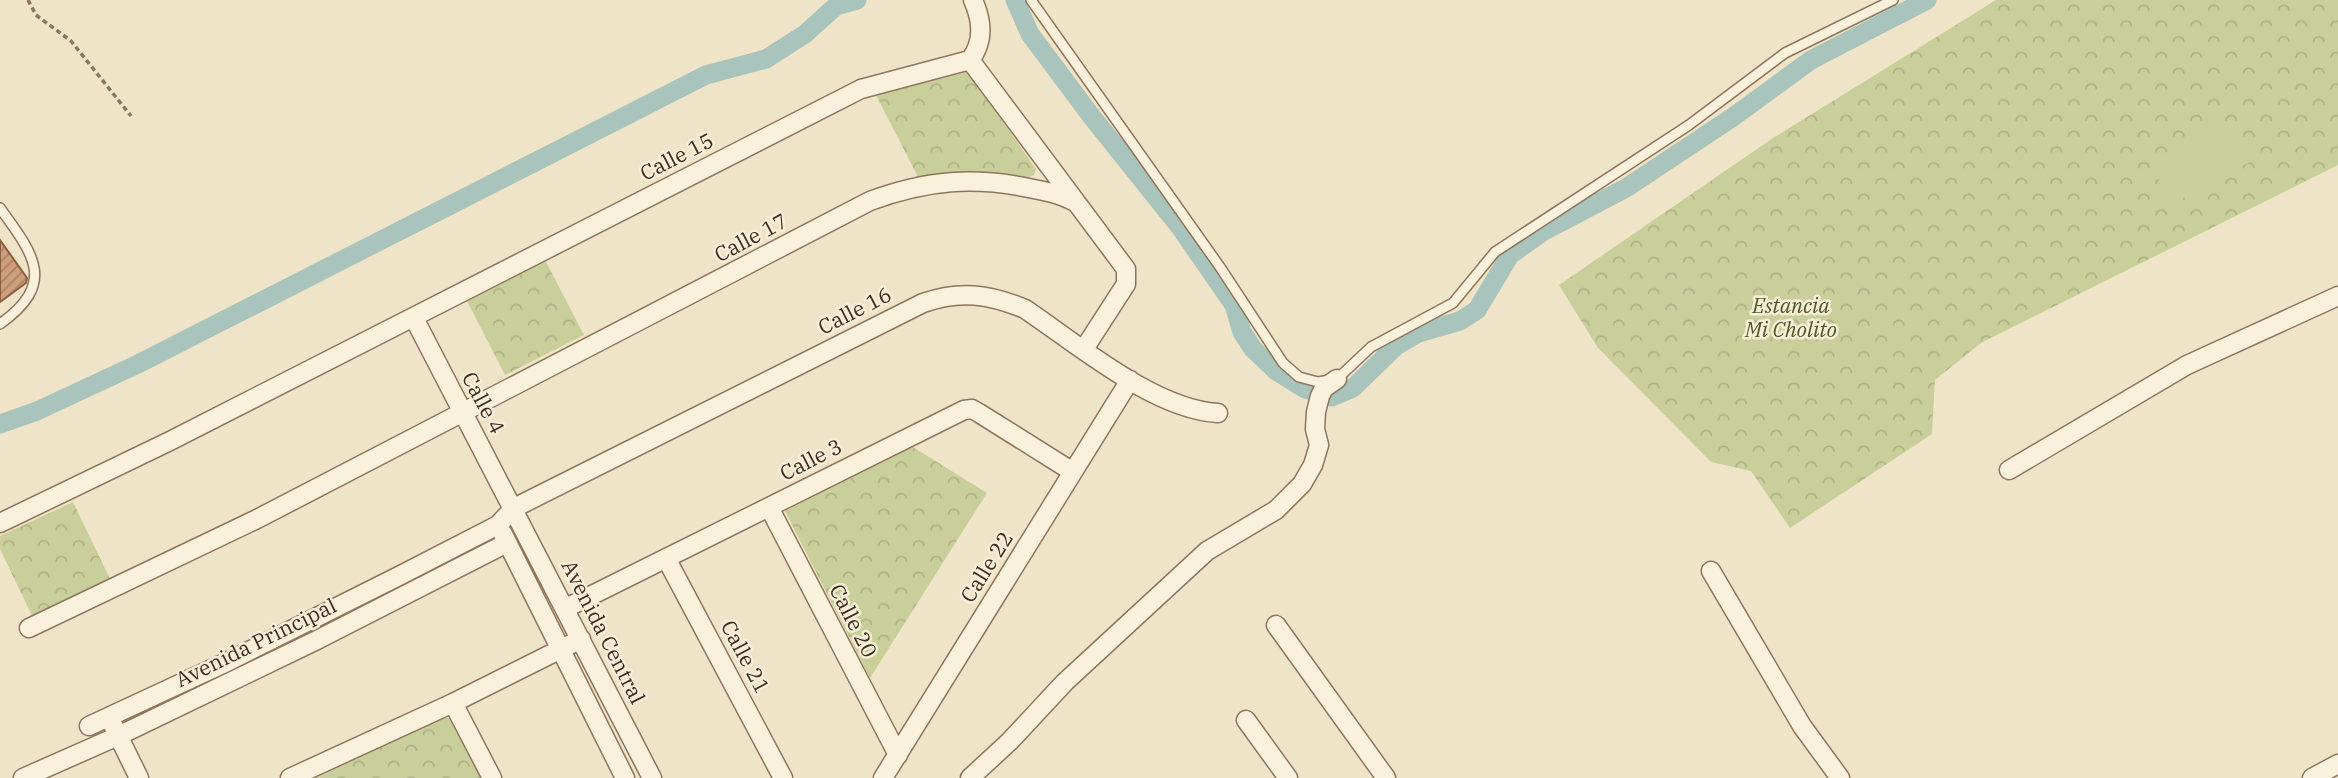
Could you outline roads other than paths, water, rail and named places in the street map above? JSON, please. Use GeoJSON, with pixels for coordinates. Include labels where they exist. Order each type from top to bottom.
{"type":"FeatureCollection","features":[{"type":"Feature","properties":{"kind":"street"},"geometry":{"type":"LineString","coordinates":[[973,0],[982,23],[978,47],[970,60],[1124,265],[1127,274],[1121,292],[1084,349]]}},
{"type":"Feature","properties":{"kind":"street","name":"Calle 15"},"geometry":{"type":"LineString","coordinates":[[0,523],[170,441],[861,89],[970,60]]}},
{"type":"Feature","properties":{"kind":"street","name":"Calle 17"},"geometry":{"type":"LineString","coordinates":[[29,628],[257,519],[870,201],[945,181],[989,182],[1051,192],[1078,203]]}},
{"type":"Feature","properties":{"kind":"street","name":"Calle 16"},"geometry":{"type":"LineString","coordinates":[[514,508],[910,309],[943,296],[965,293],[1000,299],[1025,309],[1130,380],[1183,407],[1218,413]]}},
{"type":"Feature","properties":{"kind":"street"},"geometry":{"type":"LineString","coordinates":[[2009,470],[2187,365],[2338,296]]}},
{"type":"Feature","properties":{"kind":"street","name":"Calle 4"},"geometry":{"type":"LineString","coordinates":[[414,318],[514,508]]}},
{"type":"Feature","properties":{"kind":"street","name":"Calle 22"},"geometry":{"type":"LineString","coordinates":[[883,778],[1130,380]]}},
{"type":"Feature","properties":{"kind":"street"},"geometry":{"type":"LineString","coordinates":[[970,778],[1010,741],[1074,673],[1207,551],[1276,510],[1302,484],[1313,465],[1319,445],[1315,421],[1327,388]]}},
{"type":"Feature","properties":{"kind":"street","name":"Calle 3"},"geometry":{"type":"LineString","coordinates":[[566,608],[958,412],[972,409],[1073,472]]}},
{"type":"Feature","properties":{"kind":"street","name":"Calle 20"},"geometry":{"type":"LineString","coordinates":[[769,507],[898,755]]}},
{"type":"Feature","properties":{"kind":"street","name":"Avenida Principal"},"geometry":{"type":"LineString","coordinates":[[89,726],[229,661],[498,525],[514,508]]}},
{"type":"Feature","properties":{"kind":"street","name":"Avenida Central"},"geometry":{"type":"LineString","coordinates":[[514,508],[652,778]]}},
{"type":"Feature","properties":{"kind":"street"},"geometry":{"type":"LineString","coordinates":[[498,525],[625,778]]}},
{"type":"Feature","properties":{"kind":"street","name":"Avenida Principal"},"geometry":{"type":"LineString","coordinates":[[23,778],[118,736],[317,640],[507,543]]}},
{"type":"Feature","properties":{"kind":"street","name":"Calle 21"},"geometry":{"type":"LineString","coordinates":[[666,558],[783,778]]}},
{"type":"Feature","properties":{"kind":"street"},"geometry":{"type":"LineString","coordinates":[[1711,571],[1802,726],[1840,778]]}},
{"type":"Feature","properties":{"kind":"street"},"geometry":{"type":"LineString","coordinates":[[1276,625],[1386,778]]}},
{"type":"Feature","properties":{"kind":"street"},"geometry":{"type":"LineString","coordinates":[[290,778],[453,703],[581,639]]}},
{"type":"Feature","properties":{"kind":"street"},"geometry":{"type":"LineString","coordinates":[[453,703],[492,778]]}},
{"type":"Feature","properties":{"kind":"street"},"geometry":{"type":"LineString","coordinates":[[109,716],[139,778]]}},
{"type":"Feature","properties":{"kind":"street"},"geometry":{"type":"LineString","coordinates":[[1246,720],[1287,778]]}},
{"type":"Feature","properties":{"kind":"street"},"geometry":{"type":"LineString","coordinates":[[2312,778],[2338,764]]}},
{"type":"Feature","properties":{"kind":"lane"},"geometry":{"type":"LineString","coordinates":[[1031,0],[1220,267],[1283,363],[1290,371],[1327,388],[1371,347],[1452,303],[1495,252],[1689,125],[1785,53],[1893,0]]}},
{"type":"Feature","properties":{"kind":"lane"},"geometry":{"type":"LineString","coordinates":[[0,208],[25,242],[34,265],[34,290],[19,310],[0,324]]}},
{"type":"Feature","properties":{"kind":"waterway"},"geometry":{"type":"LineString","coordinates":[[0,424],[37,411],[138,364],[706,75],[766,59],[805,34],[836,6],[857,0]]}},
{"type":"Feature","properties":{"kind":"waterway"},"geometry":{"type":"LineString","coordinates":[[1015,0],[1030,34],[1180,227],[1234,305],[1242,332],[1253,349],[1276,371],[1305,389],[1332,397],[1353,388],[1396,346],[1418,333],[1460,321],[1477,310],[1510,255],[1544,231],[1626,188],[1733,117],[1811,60],[1927,0]]}},
{"type":"Feature","properties":{"kind":"park label","name":"Estancia Mi Cholito"},"geometry":{"type":"Point","coordinates":[1791,318]}}]}
